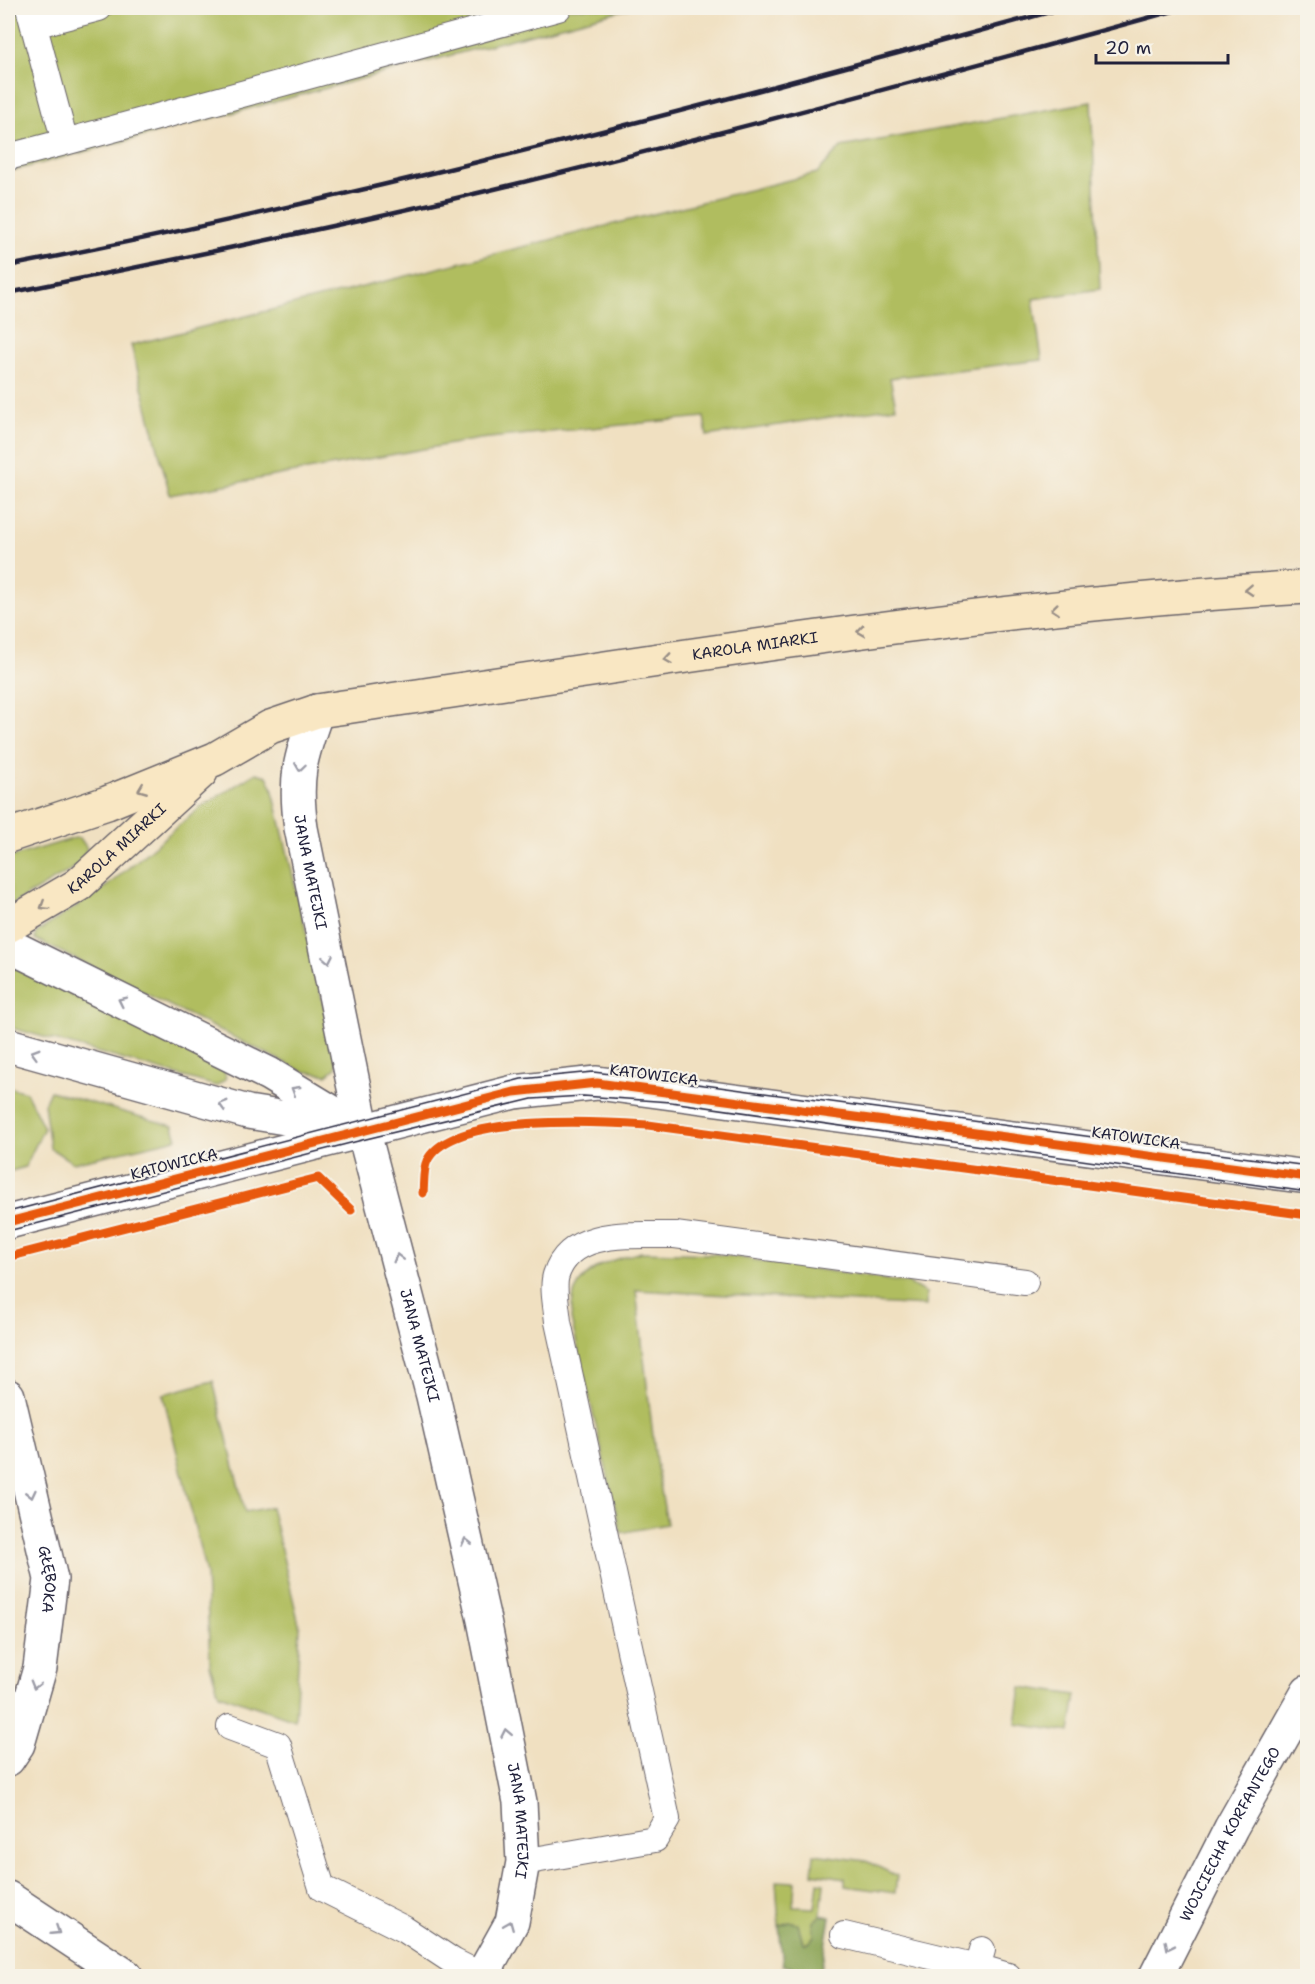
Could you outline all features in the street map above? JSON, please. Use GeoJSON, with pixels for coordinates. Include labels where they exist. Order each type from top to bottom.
{"type":"FeatureCollection","features":[{"type":"Feature","properties":{"kind":"main road","name":"KAROLA MIARKI"},"geometry":{"type":"LineString","coordinates":[[8,836],[68,818],[215,759],[270,727],[317,711],[920,623],[1218,592],[1308,587]]}},
{"type":"Feature","properties":{"kind":"main road","name":"KAROLA MIARKI"},"geometry":{"type":"LineString","coordinates":[[8,926],[78,885],[215,759]]}},
{"type":"Feature","properties":{"kind":"street","name":"JANA MATEJKI"},"geometry":{"type":"LineString","coordinates":[[317,711],[302,753],[296,793],[363,1131],[432,1396],[484,1620],[520,1802],[523,1862],[512,1922],[482,1977]]}},
{"type":"Feature","properties":{"kind":"street"},"geometry":{"type":"LineString","coordinates":[[8,945],[269,1074],[363,1131]]}},
{"type":"Feature","properties":{"kind":"street"},"geometry":{"type":"LineString","coordinates":[[8,1045],[248,1112],[363,1131]]}},
{"type":"Feature","properties":{"kind":"street","name":"KATOWICKA"},"geometry":{"type":"LineString","coordinates":[[8,1222],[514,1092],[597,1083],[1308,1177]]}},
{"type":"Feature","properties":{"kind":"street","name":"GŁĘBOKA"},"geometry":{"type":"LineString","coordinates":[[8,1396],[51,1579],[40,1668],[18,1744],[8,1759]]}},
{"type":"Feature","properties":{"kind":"street","name":"WOJCIECHA KORFANTEGO"},"geometry":{"type":"LineString","coordinates":[[1156,1977],[1231,1828],[1308,1692]]}},
{"type":"Feature","properties":{"kind":"street"},"geometry":{"type":"LineString","coordinates":[[8,1898],[126,1977]]}},
{"type":"Feature","properties":{"kind":"lane"},"geometry":{"type":"LineString","coordinates":[[65,142],[32,16],[99,8]]}},
{"type":"Feature","properties":{"kind":"lane"},"geometry":{"type":"LineString","coordinates":[[8,156],[558,8]]}},
{"type":"Feature","properties":{"kind":"lane"},"geometry":{"type":"LineString","coordinates":[[523,1862],[656,1839],[667,1819],[558,1322],[555,1276],[573,1248],[592,1240],[619,1236],[675,1235],[1025,1282]]}},
{"type":"Feature","properties":{"kind":"lane"},"geometry":{"type":"LineString","coordinates":[[230,1727],[278,1745],[322,1888],[404,1929],[454,1962],[482,1977]]}},
{"type":"Feature","properties":{"kind":"lane"},"geometry":{"type":"LineString","coordinates":[[844,1935],[977,1964],[1008,1977]]}},
{"type":"Feature","properties":{"kind":"green space"},"geometry":{"type":"Polygon","coordinates":[[[8,8],[630,8],[8,172],[8,8]]]}},
{"type":"Feature","properties":{"kind":"green space"},"geometry":{"type":"Polygon","coordinates":[[[1091,102],[1100,289],[1033,299],[1042,360],[890,378],[896,407],[707,436],[704,417],[479,439],[170,495],[131,345],[817,173],[841,147],[1091,102]]]}},
{"type":"Feature","properties":{"kind":"green space"},"geometry":{"type":"Polygon","coordinates":[[[256,773],[267,776],[272,787],[336,1058],[336,1068],[327,1075],[302,1071],[35,939],[36,933],[107,886],[202,806],[256,773]]]}},
{"type":"Feature","properties":{"kind":"green space"},"geometry":{"type":"Polygon","coordinates":[[[80,838],[87,848],[81,864],[8,907],[8,858],[80,838]]]}},
{"type":"Feature","properties":{"kind":"green space"},"geometry":{"type":"Polygon","coordinates":[[[8,964],[224,1068],[226,1079],[216,1086],[8,1027],[8,964]]]}},
{"type":"Feature","properties":{"kind":"green space"},"geometry":{"type":"Polygon","coordinates":[[[8,1087],[26,1092],[44,1128],[25,1167],[8,1172],[8,1087]]]}},
{"type":"Feature","properties":{"kind":"green space"},"geometry":{"type":"Polygon","coordinates":[[[50,1091],[173,1126],[177,1139],[73,1163],[50,1148],[44,1104],[50,1091]]]}},
{"type":"Feature","properties":{"kind":"green space"},"geometry":{"type":"Polygon","coordinates":[[[641,1252],[715,1254],[908,1283],[926,1293],[926,1306],[636,1290],[656,1462],[667,1524],[621,1533],[571,1319],[575,1291],[587,1275],[603,1264],[641,1252]]]}},
{"type":"Feature","properties":{"kind":"green space"},"geometry":{"type":"Polygon","coordinates":[[[213,1381],[245,1512],[271,1507],[300,1628],[295,1720],[219,1694],[210,1665],[206,1574],[163,1394],[213,1381]]]}},
{"type":"Feature","properties":{"kind":"green space"},"geometry":{"type":"Polygon","coordinates":[[[1021,1687],[1076,1695],[1070,1732],[1016,1724],[1021,1687]]]}},
{"type":"Feature","properties":{"kind":"green space"},"geometry":{"type":"Polygon","coordinates":[[[814,1854],[866,1861],[897,1876],[895,1893],[845,1886],[845,1878],[812,1873],[814,1854]]]}},
{"type":"Feature","properties":{"kind":"green space"},"geometry":{"type":"Polygon","coordinates":[[[776,1881],[795,1882],[793,1907],[815,1908],[818,1882],[824,1883],[821,1915],[813,1922],[814,1936],[808,1943],[803,1943],[790,1922],[779,1926],[776,1881]]]}},
{"type":"Feature","properties":{"kind":"green space"},"geometry":{"type":"Polygon","coordinates":[[[821,1915],[830,1917],[820,1976],[783,1965],[779,1926],[790,1922],[798,1924],[803,1943],[808,1943],[814,1936],[813,1922],[821,1915]]]}},
{"type":"Feature","properties":{"kind":"tram line"},"geometry":{"type":"LineString","coordinates":[[8,1212],[521,1079],[593,1072],[1308,1166]]}},
{"type":"Feature","properties":{"kind":"tram line"},"geometry":{"type":"LineString","coordinates":[[8,1231],[532,1099],[583,1096],[671,1102],[1308,1192]]}},
{"type":"Feature","properties":{"kind":"railway"},"geometry":{"type":"LineString","coordinates":[[8,266],[274,210],[538,147],[670,114],[1064,8]]}},
{"type":"Feature","properties":{"kind":"railway"},"geometry":{"type":"LineString","coordinates":[[8,293],[258,242],[507,186],[846,100],[1184,8]]}},
{"type":"Feature","properties":{"kind":"cycle path"},"geometry":{"type":"LineString","coordinates":[[8,1222],[514,1092],[597,1083],[1308,1177]]}},
{"type":"Feature","properties":{"kind":"cycle path"},"geometry":{"type":"LineString","coordinates":[[423,1193],[427,1161],[442,1145],[465,1134],[495,1127],[597,1122],[648,1125],[1308,1215]]}},
{"type":"Feature","properties":{"kind":"cycle path"},"geometry":{"type":"LineString","coordinates":[[8,1257],[318,1178],[351,1210]]}}]}
